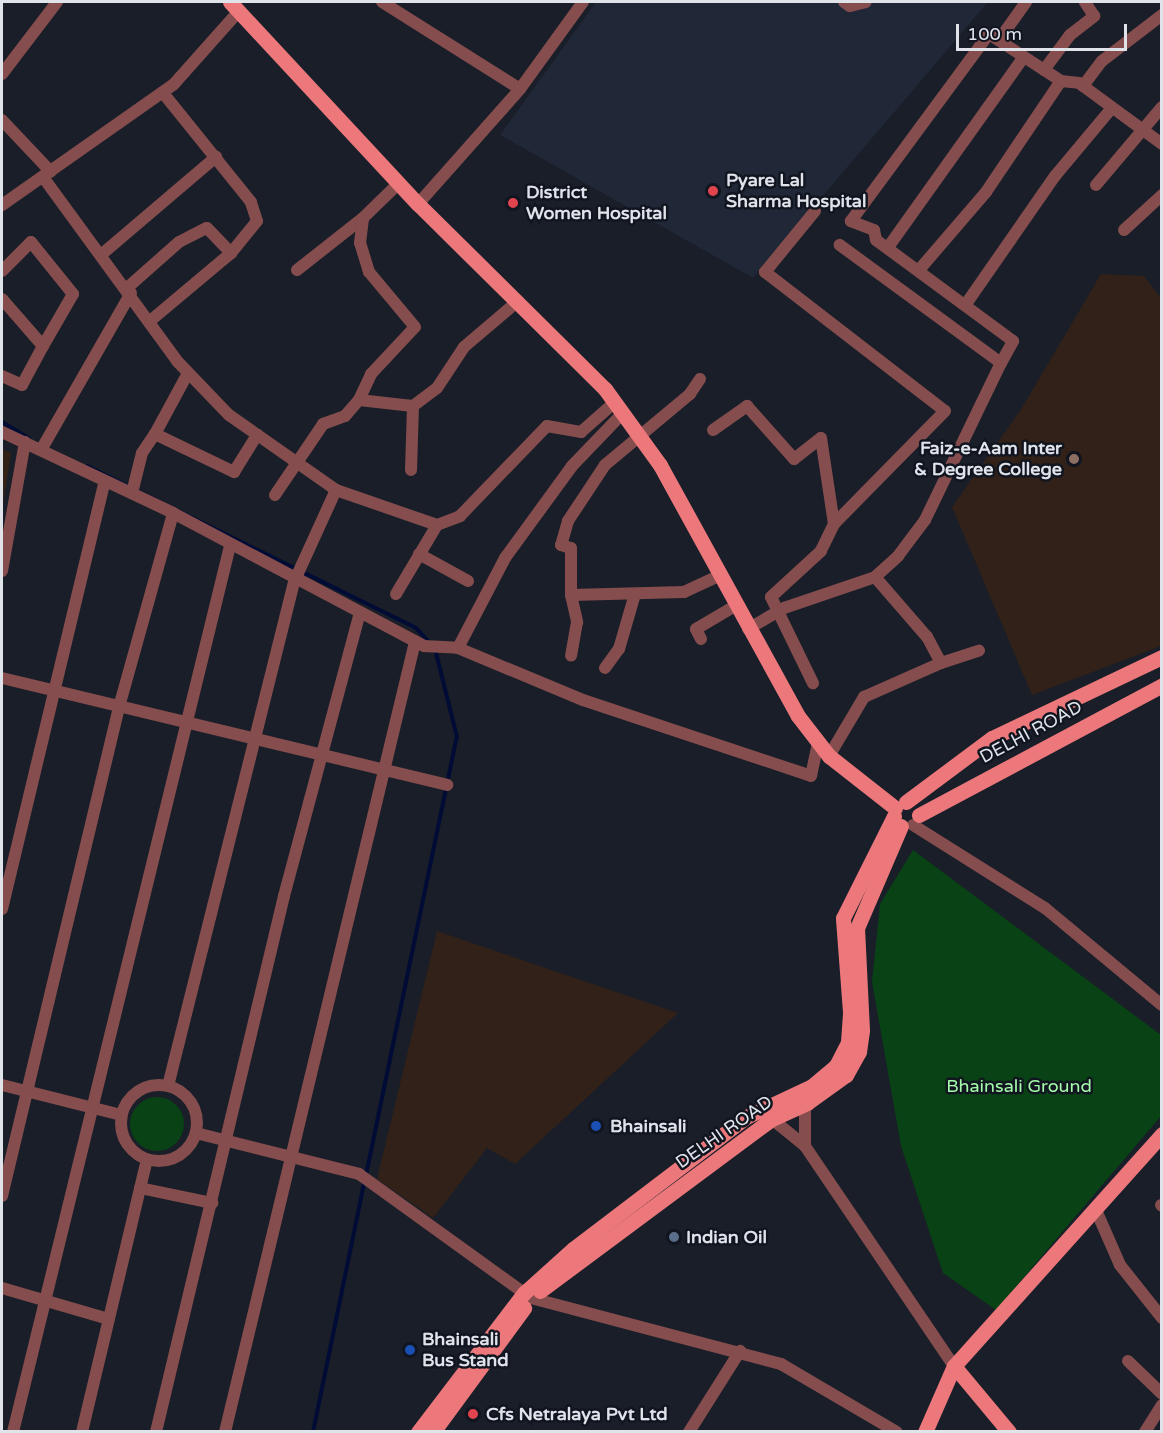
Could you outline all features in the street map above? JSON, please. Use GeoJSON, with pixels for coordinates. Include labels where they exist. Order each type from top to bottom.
{"type":"FeatureCollection","features":[{"type":"Feature","properties":{"kind":"main road"},"geometry":{"type":"LineString","coordinates":[[235,6],[418,204],[518,301],[619,407],[660,465],[748,629],[818,742],[829,756],[905,815],[992,738],[1161,657]]}},
{"type":"Feature","properties":{"kind":"main road","name":"DELHI ROAD"},"geometry":{"type":"LineString","coordinates":[[527,1295],[767,1114],[805,1097],[836,1066],[848,1042],[843,918],[905,815],[1161,685]]}},
{"type":"Feature","properties":{"kind":"main road"},"geometry":{"type":"LineString","coordinates":[[925,1431],[954,1366],[1161,1134]]}},
{"type":"Feature","properties":{"kind":"main road"},"geometry":{"type":"LineString","coordinates":[[418,1431],[527,1295]]}},
{"type":"Feature","properties":{"kind":"main road"},"geometry":{"type":"LineString","coordinates":[[433,1431],[527,1295]]}},
{"type":"Feature","properties":{"kind":"main road"},"geometry":{"type":"LineString","coordinates":[[954,1366],[1009,1431]]}},
{"type":"Feature","properties":{"kind":"street"},"geometry":{"type":"LineString","coordinates":[[2,74],[57,2]]}},
{"type":"Feature","properties":{"kind":"street"},"geometry":{"type":"LineString","coordinates":[[382,2],[520,89]]}},
{"type":"Feature","properties":{"kind":"street"},"geometry":{"type":"LineString","coordinates":[[418,204],[520,89],[583,2]]}},
{"type":"Feature","properties":{"kind":"street"},"geometry":{"type":"LineString","coordinates":[[843,2],[850,6],[866,2]]}},
{"type":"Feature","properties":{"kind":"street"},"geometry":{"type":"LineString","coordinates":[[999,40],[1026,2]]}},
{"type":"Feature","properties":{"kind":"street"},"geometry":{"type":"LineString","coordinates":[[1044,70],[1070,35],[1095,16],[1085,2]]}},
{"type":"Feature","properties":{"kind":"street"},"geometry":{"type":"LineString","coordinates":[[2,205],[163,93],[235,6]]}},
{"type":"Feature","properties":{"kind":"street"},"geometry":{"type":"LineString","coordinates":[[1083,86],[1102,61],[1161,15]]}},
{"type":"Feature","properties":{"kind":"street"},"geometry":{"type":"LineString","coordinates":[[748,629],[777,612],[875,577],[925,520],[1013,340],[889,246],[876,240],[874,230],[851,221],[989,34],[1061,81],[1083,86],[1142,135],[1161,144]]}},
{"type":"Feature","properties":{"kind":"street"},"geometry":{"type":"LineString","coordinates":[[889,246],[1024,57]]}},
{"type":"Feature","properties":{"kind":"street"},"geometry":{"type":"LineString","coordinates":[[919,270],[986,192],[1061,81]]}},
{"type":"Feature","properties":{"kind":"street"},"geometry":{"type":"LineString","coordinates":[[150,321],[231,253],[257,213],[216,157],[163,93]]}},
{"type":"Feature","properties":{"kind":"street"},"geometry":{"type":"LineString","coordinates":[[1096,185],[1142,135],[1161,107]]}},
{"type":"Feature","properties":{"kind":"street"},"geometry":{"type":"LineString","coordinates":[[966,304],[1055,176],[1111,109]]}},
{"type":"Feature","properties":{"kind":"street"},"geometry":{"type":"LineString","coordinates":[[2,120],[47,174],[102,255],[188,373],[257,435],[336,490],[437,525]]}},
{"type":"Feature","properties":{"kind":"street"},"geometry":{"type":"LineString","coordinates":[[102,255],[216,157]]}},
{"type":"Feature","properties":{"kind":"street"},"geometry":{"type":"LineString","coordinates":[[297,270],[363,218],[399,183]]}},
{"type":"Feature","properties":{"kind":"street"},"geometry":{"type":"LineString","coordinates":[[1124,230],[1161,195]]}},
{"type":"Feature","properties":{"kind":"street"},"geometry":{"type":"LineString","coordinates":[[813,683],[771,597],[821,551],[834,524],[945,411],[765,272],[815,211]]}},
{"type":"Feature","properties":{"kind":"street"},"geometry":{"type":"LineString","coordinates":[[274,495],[294,462],[323,424],[345,416],[359,400],[371,374],[415,327],[369,272],[360,243],[363,218]]}},
{"type":"Feature","properties":{"kind":"street"},"geometry":{"type":"LineString","coordinates":[[44,445],[129,290],[179,242],[207,228],[231,253]]}},
{"type":"Feature","properties":{"kind":"street"},"geometry":{"type":"LineString","coordinates":[[2,271],[31,242],[73,294],[22,385],[2,376]]}},
{"type":"Feature","properties":{"kind":"street"},"geometry":{"type":"LineString","coordinates":[[840,245],[1001,363]]}},
{"type":"Feature","properties":{"kind":"street"},"geometry":{"type":"LineString","coordinates":[[2,299],[43,346]]}},
{"type":"Feature","properties":{"kind":"street"},"geometry":{"type":"LineString","coordinates":[[359,400],[413,406],[437,388],[464,347],[518,301]]}},
{"type":"Feature","properties":{"kind":"street"},"geometry":{"type":"LineString","coordinates":[[132,493],[142,453],[188,373]]}},
{"type":"Feature","properties":{"kind":"street"},"geometry":{"type":"LineString","coordinates":[[571,655],[577,622],[571,595],[571,548],[561,545],[568,521],[605,465],[638,434],[690,394],[700,379]]}},
{"type":"Feature","properties":{"kind":"street"},"geometry":{"type":"LineString","coordinates":[[411,470],[413,406]]}},
{"type":"Feature","properties":{"kind":"street"},"geometry":{"type":"LineString","coordinates":[[713,430],[747,406],[794,459],[821,438],[834,524]]}},
{"type":"Feature","properties":{"kind":"street"},"geometry":{"type":"LineString","coordinates":[[396,594],[437,525],[460,516],[547,426],[581,432],[619,407]]}},
{"type":"Feature","properties":{"kind":"street"},"geometry":{"type":"LineString","coordinates":[[452,648],[506,558],[572,466],[619,407]]}},
{"type":"Feature","properties":{"kind":"street"},"geometry":{"type":"LineString","coordinates":[[2,432],[25,442],[44,445],[105,481],[172,513],[294,582],[360,612],[419,644],[452,648],[583,700],[811,776],[818,742]]}},
{"type":"Feature","properties":{"kind":"street"},"geometry":{"type":"LineString","coordinates":[[155,434],[234,472],[257,435]]}},
{"type":"Feature","properties":{"kind":"street"},"geometry":{"type":"LineString","coordinates":[[2,571],[25,442]]}},
{"type":"Feature","properties":{"kind":"street"},"geometry":{"type":"LineString","coordinates":[[2,909],[105,481]]}},
{"type":"Feature","properties":{"kind":"street"},"geometry":{"type":"LineString","coordinates":[[168,1086],[294,582],[336,490]]}},
{"type":"Feature","properties":{"kind":"street"},"geometry":{"type":"LineString","coordinates":[[2,1196],[118,707],[172,513]]}},
{"type":"Feature","properties":{"kind":"street"},"geometry":{"type":"LineString","coordinates":[[13,1431],[230,546]]}},
{"type":"Feature","properties":{"kind":"street"},"geometry":{"type":"LineString","coordinates":[[419,554],[468,581]]}},
{"type":"Feature","properties":{"kind":"street"},"geometry":{"type":"LineString","coordinates":[[571,595],[684,592],[719,576]]}},
{"type":"Feature","properties":{"kind":"street"},"geometry":{"type":"LineString","coordinates":[[875,577],[927,636],[941,663]]}},
{"type":"Feature","properties":{"kind":"street"},"geometry":{"type":"LineString","coordinates":[[605,668],[619,649],[636,594]]}},
{"type":"Feature","properties":{"kind":"street"},"geometry":{"type":"LineString","coordinates":[[701,639],[696,629],[735,606]]}},
{"type":"Feature","properties":{"kind":"street"},"geometry":{"type":"LineString","coordinates":[[156,1431],[360,612]]}},
{"type":"Feature","properties":{"kind":"street"},"geometry":{"type":"LineString","coordinates":[[225,1431],[289,1156],[383,774],[419,644]]}},
{"type":"Feature","properties":{"kind":"street"},"geometry":{"type":"LineString","coordinates":[[829,756],[864,697],[941,663],[979,651]]}},
{"type":"Feature","properties":{"kind":"street"},"geometry":{"type":"LineString","coordinates":[[2,678],[383,774],[447,786]]}},
{"type":"Feature","properties":{"kind":"street"},"geometry":{"type":"LineString","coordinates":[[905,815],[1045,908],[1161,1005]]}},
{"type":"Feature","properties":{"kind":"street"},"geometry":{"type":"LineString","coordinates":[[2,1085],[121,1115]]}},
{"type":"Feature","properties":{"kind":"street"},"geometry":{"type":"LineString","coordinates":[[168,1086],[192,1104],[196,1133],[177,1157],[147,1160],[126,1142],[121,1115],[138,1090],[168,1086]]}},
{"type":"Feature","properties":{"kind":"street"},"geometry":{"type":"LineString","coordinates":[[805,1097],[805,1146]]}},
{"type":"Feature","properties":{"kind":"street"},"geometry":{"type":"LineString","coordinates":[[767,1114],[805,1146],[954,1366]]}},
{"type":"Feature","properties":{"kind":"street"},"geometry":{"type":"LineString","coordinates":[[196,1133],[359,1174],[527,1295],[781,1364],[897,1431]]}},
{"type":"Feature","properties":{"kind":"street"},"geometry":{"type":"LineString","coordinates":[[82,1431],[147,1160]]}},
{"type":"Feature","properties":{"kind":"street"},"geometry":{"type":"LineString","coordinates":[[140,1188],[212,1203]]}},
{"type":"Feature","properties":{"kind":"street"},"geometry":{"type":"LineString","coordinates":[[1095,1208],[1120,1264],[1161,1318]]}},
{"type":"Feature","properties":{"kind":"street"},"geometry":{"type":"LineString","coordinates":[[2,1288],[109,1318]]}},
{"type":"Feature","properties":{"kind":"street"},"geometry":{"type":"LineString","coordinates":[[689,1431],[740,1351]]}},
{"type":"Feature","properties":{"kind":"street"},"geometry":{"type":"LineString","coordinates":[[1128,1361],[1161,1394]]}},
{"type":"Feature","properties":{"kind":"street"},"geometry":{"type":"LineString","coordinates":[[1145,1431],[1160,1411]]}},
{"type":"Feature","properties":{"kind":"shaded area","name":"Pyare Lal Sharma Hospital"},"geometry":{"type":"Polygon","coordinates":[[[596,2],[988,2],[753,278],[500,135],[596,2]]]}},
{"type":"Feature","properties":{"kind":"shaded area","name":"Faiz-e-Aam Inter & Degree College"},"geometry":{"type":"Polygon","coordinates":[[[1101,274],[1144,276],[1161,298],[1161,646],[1032,695],[952,507],[1020,411],[1101,274]]]}},
{"type":"Feature","properties":{"kind":"shaded area"},"geometry":{"type":"Polygon","coordinates":[[[2,449],[11,453],[2,511],[2,449]]]}},
{"type":"Feature","properties":{"kind":"shaded area"},"geometry":{"type":"Polygon","coordinates":[[[437,931],[678,1013],[515,1164],[487,1148],[433,1218],[377,1179],[437,931]]]}},
{"type":"Feature","properties":{"kind":"green space","name":"Bhainsali Ground"},"geometry":{"type":"Polygon","coordinates":[[[913,850],[1161,1035],[1161,1116],[996,1310],[943,1273],[901,1146],[872,982],[880,904],[913,850]]]}},
{"type":"Feature","properties":{"kind":"green space"},"geometry":{"type":"Polygon","coordinates":[[[152,1097],[162,1097],[172,1101],[180,1109],[184,1124],[180,1139],[172,1147],[162,1151],[152,1151],[142,1147],[134,1139],[130,1129],[130,1119],[134,1109],[142,1101],[152,1097]]]}},
{"type":"Feature","properties":{"kind":"waterway"},"geometry":{"type":"LineString","coordinates":[[2,422],[29,438]]}},
{"type":"Feature","properties":{"kind":"waterway"},"geometry":{"type":"LineString","coordinates":[[87,466],[416,628],[430,643]]}},
{"type":"Feature","properties":{"kind":"waterway"},"geometry":{"type":"LineString","coordinates":[[366,1175],[457,737],[435,649]]}},
{"type":"Feature","properties":{"kind":"waterway"},"geometry":{"type":"LineString","coordinates":[[313,1432],[364,1183]]}},
{"type":"Feature","properties":{"kind":"place","name":"Pyare Lal Sharma Hospital"},"geometry":{"type":"Point","coordinates":[713,191]}},
{"type":"Feature","properties":{"kind":"place","name":"District Women Hospital"},"geometry":{"type":"Point","coordinates":[513,203]}},
{"type":"Feature","properties":{"kind":"place","name":"Faiz-e-Aam Inter & Degree College"},"geometry":{"type":"Point","coordinates":[1074,459]}},
{"type":"Feature","properties":{"kind":"place","name":"Bhainsali"},"geometry":{"type":"Point","coordinates":[596,1126]}},
{"type":"Feature","properties":{"kind":"place","name":"Indian Oil"},"geometry":{"type":"Point","coordinates":[674,1237]}},
{"type":"Feature","properties":{"kind":"place","name":"Bhainsali Bus Stand"},"geometry":{"type":"Point","coordinates":[410,1350]}},
{"type":"Feature","properties":{"kind":"place","name":"Cfs Netralaya Pvt Ltd"},"geometry":{"type":"Point","coordinates":[473,1414]}}]}
